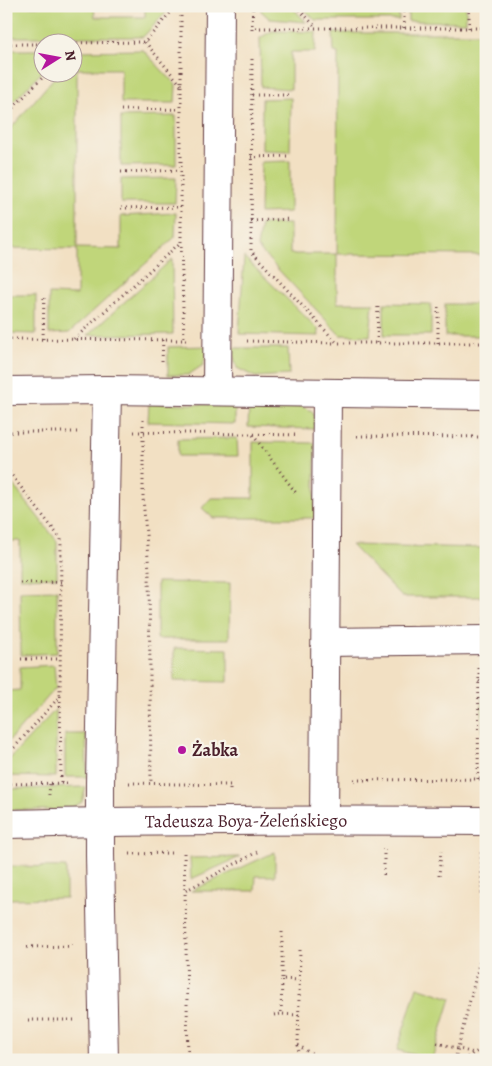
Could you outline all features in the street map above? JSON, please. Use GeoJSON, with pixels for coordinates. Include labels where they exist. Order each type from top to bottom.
{"type":"FeatureCollection","features":[{"type":"Feature","properties":{"kind":"street"},"geometry":{"type":"LineString","coordinates":[[217,391],[220,6]]}},
{"type":"Feature","properties":{"kind":"street"},"geometry":{"type":"LineString","coordinates":[[104,1060],[100,783],[107,390]]}},
{"type":"Feature","properties":{"kind":"street"},"geometry":{"type":"LineString","coordinates":[[6,391],[107,390],[486,395]]}},
{"type":"Feature","properties":{"kind":"street"},"geometry":{"type":"LineString","coordinates":[[324,820],[327,393]]}},
{"type":"Feature","properties":{"kind":"street"},"geometry":{"type":"LineString","coordinates":[[326,642],[482,640]]}},
{"type":"Feature","properties":{"kind":"street","name":"Tadeusza Boya-Żeleńskiego"},"geometry":{"type":"LineString","coordinates":[[6,824],[324,820],[486,821]]}},
{"type":"Feature","properties":{"kind":"path"},"geometry":{"type":"LineString","coordinates":[[82,44],[145,42],[176,6]]}},
{"type":"Feature","properties":{"kind":"path"},"geometry":{"type":"LineString","coordinates":[[180,6],[181,243],[184,340]]}},
{"type":"Feature","properties":{"kind":"path"},"geometry":{"type":"LineString","coordinates":[[252,38],[253,6]]}},
{"type":"Feature","properties":{"kind":"path"},"geometry":{"type":"LineString","coordinates":[[296,6],[316,28]]}},
{"type":"Feature","properties":{"kind":"path"},"geometry":{"type":"LineString","coordinates":[[404,6],[404,28]]}},
{"type":"Feature","properties":{"kind":"path"},"geometry":{"type":"LineString","coordinates":[[469,6],[469,28]]}},
{"type":"Feature","properties":{"kind":"path"},"geometry":{"type":"LineString","coordinates":[[252,28],[486,28]]}},
{"type":"Feature","properties":{"kind":"path"},"geometry":{"type":"LineString","coordinates":[[145,42],[181,86]]}},
{"type":"Feature","properties":{"kind":"path"},"geometry":{"type":"LineString","coordinates":[[6,44],[32,44]]}},
{"type":"Feature","properties":{"kind":"path"},"geometry":{"type":"LineString","coordinates":[[252,57],[251,251],[336,342]]}},
{"type":"Feature","properties":{"kind":"path"},"geometry":{"type":"LineString","coordinates":[[6,115],[38,82]]}},
{"type":"Feature","properties":{"kind":"path"},"geometry":{"type":"LineString","coordinates":[[252,95],[291,95]]}},
{"type":"Feature","properties":{"kind":"path"},"geometry":{"type":"LineString","coordinates":[[121,110],[181,109]]}},
{"type":"Feature","properties":{"kind":"path"},"geometry":{"type":"LineString","coordinates":[[251,157],[290,156]]}},
{"type":"Feature","properties":{"kind":"path"},"geometry":{"type":"LineString","coordinates":[[121,172],[181,170]]}},
{"type":"Feature","properties":{"kind":"path"},"geometry":{"type":"LineString","coordinates":[[121,208],[181,207]]}},
{"type":"Feature","properties":{"kind":"path"},"geometry":{"type":"LineString","coordinates":[[251,221],[290,219]]}},
{"type":"Feature","properties":{"kind":"path"},"geometry":{"type":"LineString","coordinates":[[74,339],[181,243]]}},
{"type":"Feature","properties":{"kind":"path"},"geometry":{"type":"LineString","coordinates":[[43,339],[44,294]]}},
{"type":"Feature","properties":{"kind":"path"},"geometry":{"type":"LineString","coordinates":[[377,343],[378,303]]}},
{"type":"Feature","properties":{"kind":"path"},"geometry":{"type":"LineString","coordinates":[[438,304],[438,343]]}},
{"type":"Feature","properties":{"kind":"path"},"geometry":{"type":"LineString","coordinates":[[6,339],[486,344]]}},
{"type":"Feature","properties":{"kind":"path"},"geometry":{"type":"LineString","coordinates":[[150,784],[149,570],[143,498],[144,391],[162,375],[163,340]]}},
{"type":"Feature","properties":{"kind":"path"},"geometry":{"type":"LineString","coordinates":[[6,432],[486,437]]}},
{"type":"Feature","properties":{"kind":"path"},"geometry":{"type":"LineString","coordinates":[[6,468],[60,539],[61,783]]}},
{"type":"Feature","properties":{"kind":"path"},"geometry":{"type":"LineString","coordinates":[[20,583],[61,582]]}},
{"type":"Feature","properties":{"kind":"path"},"geometry":{"type":"LineString","coordinates":[[478,779],[479,681],[482,640]]}},
{"type":"Feature","properties":{"kind":"path"},"geometry":{"type":"LineString","coordinates":[[20,659],[60,659]]}},
{"type":"Feature","properties":{"kind":"path"},"geometry":{"type":"LineString","coordinates":[[479,681],[486,688]]}},
{"type":"Feature","properties":{"kind":"path"},"geometry":{"type":"LineString","coordinates":[[6,757],[60,696]]}},
{"type":"Feature","properties":{"kind":"path"},"geometry":{"type":"LineString","coordinates":[[324,780],[486,779]]}},
{"type":"Feature","properties":{"kind":"path"},"geometry":{"type":"LineString","coordinates":[[6,784],[230,785],[230,794]]}},
{"type":"Feature","properties":{"kind":"path"},"geometry":{"type":"LineString","coordinates":[[439,876],[441,845]]}},
{"type":"Feature","properties":{"kind":"path"},"geometry":{"type":"LineString","coordinates":[[384,846],[384,876]]}},
{"type":"Feature","properties":{"kind":"path"},"geometry":{"type":"LineString","coordinates":[[185,891],[265,848]]}},
{"type":"Feature","properties":{"kind":"path"},"geometry":{"type":"LineString","coordinates":[[455,1060],[483,948],[481,849]]}},
{"type":"Feature","properties":{"kind":"path"},"geometry":{"type":"LineString","coordinates":[[184,853],[188,1060]]}},
{"type":"Feature","properties":{"kind":"path"},"geometry":{"type":"LineString","coordinates":[[282,932],[282,1014]]}},
{"type":"Feature","properties":{"kind":"path"},"geometry":{"type":"LineString","coordinates":[[27,947],[77,946]]}},
{"type":"Feature","properties":{"kind":"path"},"geometry":{"type":"LineString","coordinates":[[300,950],[298,1045],[300,1060]]}},
{"type":"Feature","properties":{"kind":"path"},"geometry":{"type":"LineString","coordinates":[[282,979],[299,980]]}},
{"type":"Feature","properties":{"kind":"path"},"geometry":{"type":"LineString","coordinates":[[274,1015],[299,1015]]}},
{"type":"Feature","properties":{"kind":"path"},"geometry":{"type":"LineString","coordinates":[[28,1020],[78,1020]]}},
{"type":"Feature","properties":{"kind":"path"},"geometry":{"type":"LineString","coordinates":[[437,1043],[474,1053]]}},
{"type":"Feature","properties":{"kind":"path"},"geometry":{"type":"LineString","coordinates":[[298,1045],[320,1060]]}},
{"type":"Feature","properties":{"kind":"path"},"geometry":{"type":"LineString","coordinates":[[463,1060],[486,1046]]}},
{"type":"Feature","properties":{"kind":"green space"},"geometry":{"type":"Polygon","coordinates":[[[6,6],[94,6],[95,17],[145,17],[145,6],[172,6],[143,37],[82,37],[82,32],[32,32],[32,37],[6,37],[6,6]]]}},
{"type":"Feature","properties":{"kind":"green space"},"geometry":{"type":"Polygon","coordinates":[[[261,6],[291,6],[306,22],[270,19],[261,11],[261,6]]]}},
{"type":"Feature","properties":{"kind":"green space"},"geometry":{"type":"Polygon","coordinates":[[[301,6],[399,6],[399,20],[315,20],[301,6]]]}},
{"type":"Feature","properties":{"kind":"green space"},"geometry":{"type":"Polygon","coordinates":[[[408,6],[466,6],[466,22],[408,21],[408,6]]]}},
{"type":"Feature","properties":{"kind":"green space"},"geometry":{"type":"Polygon","coordinates":[[[272,31],[316,32],[315,52],[291,52],[291,89],[261,87],[260,38],[272,31]]]}},
{"type":"Feature","properties":{"kind":"green space"},"geometry":{"type":"Polygon","coordinates":[[[333,33],[486,33],[486,255],[337,254],[338,53],[334,52],[333,33]]]}},
{"type":"Feature","properties":{"kind":"green space"},"geometry":{"type":"Polygon","coordinates":[[[6,50],[32,50],[32,82],[6,109],[6,50]]]}},
{"type":"Feature","properties":{"kind":"green space"},"geometry":{"type":"Polygon","coordinates":[[[143,50],[176,85],[175,103],[121,103],[121,69],[82,69],[82,51],[143,50]]]}},
{"type":"Feature","properties":{"kind":"green space"},"geometry":{"type":"Polygon","coordinates":[[[50,82],[77,82],[77,248],[121,249],[121,216],[176,213],[175,237],[69,333],[49,334],[49,294],[77,295],[77,249],[6,248],[6,134],[50,82]]]}},
{"type":"Feature","properties":{"kind":"green space"},"geometry":{"type":"Polygon","coordinates":[[[291,98],[290,151],[262,150],[262,99],[291,98]]]}},
{"type":"Feature","properties":{"kind":"green space"},"geometry":{"type":"Polygon","coordinates":[[[176,116],[176,165],[121,166],[121,117],[176,116]]]}},
{"type":"Feature","properties":{"kind":"green space"},"geometry":{"type":"Polygon","coordinates":[[[290,161],[290,212],[260,213],[261,162],[290,161]]]}},
{"type":"Feature","properties":{"kind":"green space"},"geometry":{"type":"Polygon","coordinates":[[[176,178],[175,203],[121,203],[121,179],[176,178]]]}},
{"type":"Feature","properties":{"kind":"green space"},"geometry":{"type":"Polygon","coordinates":[[[261,224],[290,224],[290,254],[337,254],[337,303],[373,303],[370,336],[340,335],[257,247],[261,224]]]}},
{"type":"Feature","properties":{"kind":"green space"},"geometry":{"type":"Polygon","coordinates":[[[244,257],[318,329],[319,336],[239,334],[244,257]]]}},
{"type":"Feature","properties":{"kind":"green space"},"geometry":{"type":"Polygon","coordinates":[[[172,259],[173,334],[88,335],[172,259]]]}},
{"type":"Feature","properties":{"kind":"green space"},"geometry":{"type":"Polygon","coordinates":[[[6,295],[36,295],[36,334],[6,333],[6,295]]]}},
{"type":"Feature","properties":{"kind":"green space"},"geometry":{"type":"Polygon","coordinates":[[[384,303],[431,304],[431,335],[384,335],[384,303]]]}},
{"type":"Feature","properties":{"kind":"green space"},"geometry":{"type":"Polygon","coordinates":[[[445,304],[486,304],[486,336],[445,336],[445,304]]]}},
{"type":"Feature","properties":{"kind":"green space"},"geometry":{"type":"Polygon","coordinates":[[[209,346],[203,365],[188,375],[168,375],[168,347],[209,346]]]}},
{"type":"Feature","properties":{"kind":"green space"},"geometry":{"type":"Polygon","coordinates":[[[231,348],[288,348],[289,375],[255,377],[237,368],[231,348]]]}},
{"type":"Feature","properties":{"kind":"green space"},"geometry":{"type":"Polygon","coordinates":[[[149,403],[235,405],[235,424],[148,422],[149,403]]]}},
{"type":"Feature","properties":{"kind":"green space"},"geometry":{"type":"Polygon","coordinates":[[[249,405],[301,406],[312,411],[315,417],[315,429],[248,427],[249,405]]]}},
{"type":"Feature","properties":{"kind":"green space"},"geometry":{"type":"Polygon","coordinates":[[[237,438],[238,456],[178,456],[178,439],[237,438]]]}},
{"type":"Feature","properties":{"kind":"green space"},"geometry":{"type":"Polygon","coordinates":[[[253,442],[315,443],[315,518],[213,518],[202,508],[211,498],[253,498],[253,442]]]}},
{"type":"Feature","properties":{"kind":"green space"},"geometry":{"type":"Polygon","coordinates":[[[6,476],[57,541],[57,577],[20,578],[20,541],[6,541],[6,476]]]}},
{"type":"Feature","properties":{"kind":"green space"},"geometry":{"type":"Polygon","coordinates":[[[351,545],[486,548],[486,621],[483,621],[483,597],[402,597],[351,545]]]}},
{"type":"Feature","properties":{"kind":"green space"},"geometry":{"type":"Polygon","coordinates":[[[157,582],[230,583],[229,639],[157,639],[157,582]]]}},
{"type":"Feature","properties":{"kind":"green space"},"geometry":{"type":"Polygon","coordinates":[[[57,590],[57,653],[21,655],[20,591],[57,590]]]}},
{"type":"Feature","properties":{"kind":"green space"},"geometry":{"type":"Polygon","coordinates":[[[174,648],[228,649],[228,682],[174,681],[174,648]]]}},
{"type":"Feature","properties":{"kind":"green space"},"geometry":{"type":"Polygon","coordinates":[[[54,665],[56,688],[6,744],[6,691],[20,690],[20,667],[54,665]]]}},
{"type":"Feature","properties":{"kind":"green space"},"geometry":{"type":"Polygon","coordinates":[[[486,694],[486,774],[483,774],[482,695],[486,694]]]}},
{"type":"Feature","properties":{"kind":"green space"},"geometry":{"type":"Polygon","coordinates":[[[56,709],[56,777],[6,776],[6,763],[56,709]]]}},
{"type":"Feature","properties":{"kind":"green space"},"geometry":{"type":"Polygon","coordinates":[[[65,734],[86,734],[87,777],[65,777],[65,734]]]}},
{"type":"Feature","properties":{"kind":"green space"},"geometry":{"type":"Polygon","coordinates":[[[86,787],[82,802],[68,810],[6,810],[6,789],[86,787]]]}},
{"type":"Feature","properties":{"kind":"green space"},"geometry":{"type":"Polygon","coordinates":[[[275,852],[275,876],[256,876],[255,891],[191,891],[275,852]]]}},
{"type":"Feature","properties":{"kind":"green space"},"geometry":{"type":"Polygon","coordinates":[[[240,857],[191,879],[190,858],[240,857]]]}},
{"type":"Feature","properties":{"kind":"green space"},"geometry":{"type":"Polygon","coordinates":[[[6,866],[66,867],[66,898],[6,899],[6,866]]]}},
{"type":"Feature","properties":{"kind":"green space"},"geometry":{"type":"Polygon","coordinates":[[[417,987],[451,998],[432,1060],[397,1050],[417,987]]]}},
{"type":"Feature","properties":{"kind":"place","name":"Żabka"},"geometry":{"type":"Point","coordinates":[182,750]}}]}
